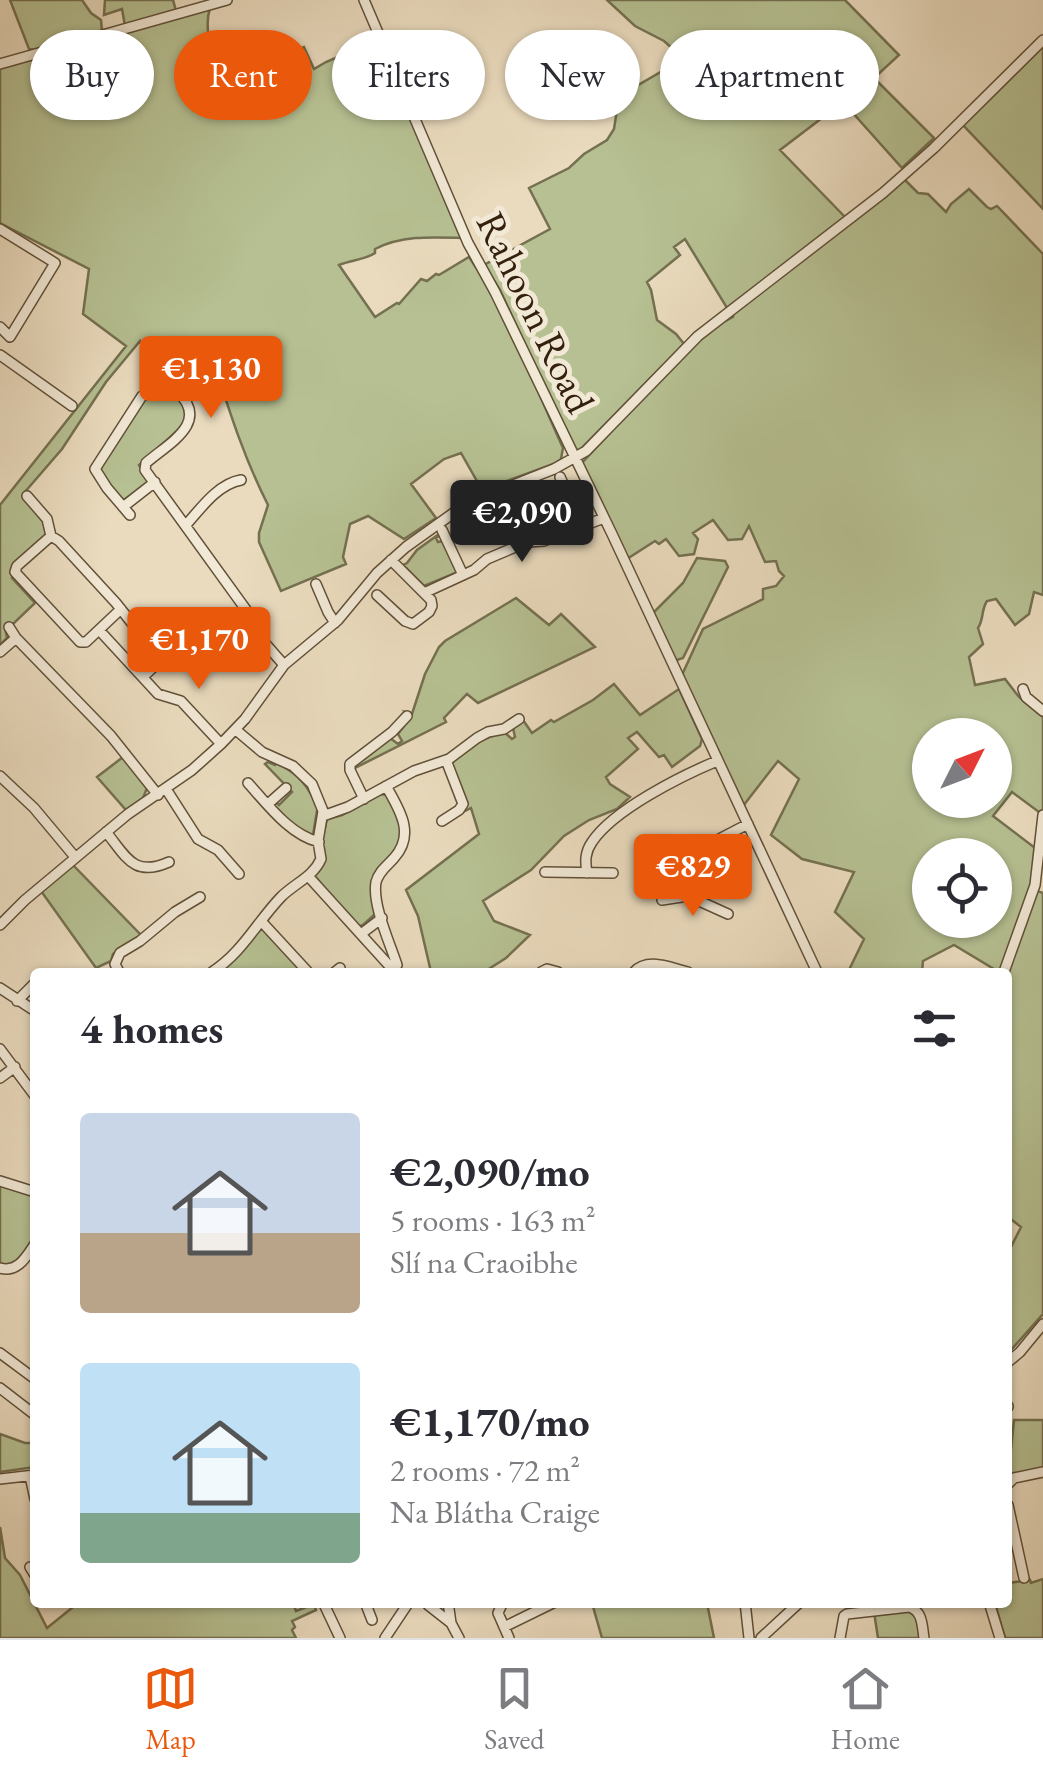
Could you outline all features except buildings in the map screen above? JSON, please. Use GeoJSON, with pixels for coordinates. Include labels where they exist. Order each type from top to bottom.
{"type":"FeatureCollection","features":[{"type":"Feature","properties":{"kind":"street"},"geometry":{"type":"LineString","coordinates":[[0,64],[227,0]]}},
{"type":"Feature","properties":{"kind":"street","name":"Rahoon Road"},"geometry":{"type":"LineString","coordinates":[[364,0],[458,222],[604,518],[815,968]]}},
{"type":"Feature","properties":{"kind":"street"},"geometry":{"type":"LineString","coordinates":[[0,925],[75,857],[192,770],[236,730],[284,666],[335,623],[391,560],[459,510],[586,451],[684,348],[883,193],[1043,40]]}},
{"type":"Feature","properties":{"kind":"street"},"geometry":{"type":"LineString","coordinates":[[0,229],[55,263],[0,353],[72,406]]}},
{"type":"Feature","properties":{"kind":"street"},"geometry":{"type":"LineString","coordinates":[[0,327],[10,337]]}},
{"type":"Feature","properties":{"kind":"street"},"geometry":{"type":"LineString","coordinates":[[154,482],[127,511],[95,469],[142,396],[162,388],[185,398],[191,420],[186,429],[146,463],[145,470],[154,482],[186,525],[252,618],[263,641],[284,666]]}},
{"type":"Feature","properties":{"kind":"street"},"geometry":{"type":"LineString","coordinates":[[186,525],[224,486],[241,480]]}},
{"type":"Feature","properties":{"kind":"street"},"geometry":{"type":"LineString","coordinates":[[564,480],[583,527]]}},
{"type":"Feature","properties":{"kind":"street"},"geometry":{"type":"LineString","coordinates":[[26,496],[47,519],[51,536]]}},
{"type":"Feature","properties":{"kind":"street"},"geometry":{"type":"LineString","coordinates":[[424,593],[520,545],[544,541],[604,518]]}},
{"type":"Feature","properties":{"kind":"street"},"geometry":{"type":"LineString","coordinates":[[510,523],[520,545]]}},
{"type":"Feature","properties":{"kind":"street"},"geometry":{"type":"LineString","coordinates":[[441,535],[464,575]]}},
{"type":"Feature","properties":{"kind":"street"},"geometry":{"type":"LineString","coordinates":[[51,536],[122,609],[162,660],[142,678]]}},
{"type":"Feature","properties":{"kind":"street"},"geometry":{"type":"LineString","coordinates":[[51,536],[16,566],[16,572],[78,639],[84,643],[122,609]]}},
{"type":"Feature","properties":{"kind":"street"},"geometry":{"type":"LineString","coordinates":[[378,595],[413,624],[432,606],[391,560]]}},
{"type":"Feature","properties":{"kind":"street"},"geometry":{"type":"LineString","coordinates":[[316,584],[335,623]]}},
{"type":"Feature","properties":{"kind":"street"},"geometry":{"type":"LineString","coordinates":[[9,628],[112,736],[196,837],[218,850],[239,874]]}},
{"type":"Feature","properties":{"kind":"street"},"geometry":{"type":"LineString","coordinates":[[99,630],[161,696],[181,701],[221,744]]}},
{"type":"Feature","properties":{"kind":"street"},"geometry":{"type":"LineString","coordinates":[[0,652],[16,638]]}},
{"type":"Feature","properties":{"kind":"street"},"geometry":{"type":"LineString","coordinates":[[1022,689],[1043,711]]}},
{"type":"Feature","properties":{"kind":"street"},"geometry":{"type":"LineString","coordinates":[[364,799],[350,764],[407,716]]}},
{"type":"Feature","properties":{"kind":"street"},"geometry":{"type":"LineString","coordinates":[[323,816],[340,811],[414,771],[446,760],[480,736],[510,732],[519,719]]}},
{"type":"Feature","properties":{"kind":"street"},"geometry":{"type":"LineString","coordinates":[[221,968],[283,895],[321,861],[318,842],[323,816],[316,792],[293,766],[262,752],[236,730]]}},
{"type":"Feature","properties":{"kind":"street"},"geometry":{"type":"LineString","coordinates":[[442,821],[462,804],[446,760]]}},
{"type":"Feature","properties":{"kind":"street"},"geometry":{"type":"LineString","coordinates":[[587,873],[585,860],[592,842],[621,813],[718,761]]}},
{"type":"Feature","properties":{"kind":"street"},"geometry":{"type":"LineString","coordinates":[[0,776],[34,808],[75,857]]}},
{"type":"Feature","properties":{"kind":"street"},"geometry":{"type":"LineString","coordinates":[[248,783],[301,835],[318,842]]}},
{"type":"Feature","properties":{"kind":"street"},"geometry":{"type":"LineString","coordinates":[[386,786],[401,815],[406,836],[402,848],[381,870],[376,883],[376,900],[396,968]]}},
{"type":"Feature","properties":{"kind":"street"},"geometry":{"type":"LineString","coordinates":[[268,804],[286,788]]}},
{"type":"Feature","properties":{"kind":"street"},"geometry":{"type":"LineString","coordinates":[[1005,968],[1034,885],[1043,815]]}},
{"type":"Feature","properties":{"kind":"street"},"geometry":{"type":"LineString","coordinates":[[688,896],[704,868],[705,844],[748,824]]}},
{"type":"Feature","properties":{"kind":"street"},"geometry":{"type":"LineString","coordinates":[[106,832],[127,861],[148,869],[154,862],[169,862]]}},
{"type":"Feature","properties":{"kind":"street"},"geometry":{"type":"LineString","coordinates":[[544,872],[613,872]]}},
{"type":"Feature","properties":{"kind":"street"},"geometry":{"type":"LineString","coordinates":[[308,876],[395,968]]}},
{"type":"Feature","properties":{"kind":"street"},"geometry":{"type":"LineString","coordinates":[[662,900],[688,896],[728,914]]}},
{"type":"Feature","properties":{"kind":"street"},"geometry":{"type":"LineString","coordinates":[[116,968],[118,955],[200,897]]}},
{"type":"Feature","properties":{"kind":"street"},"geometry":{"type":"LineString","coordinates":[[361,934],[382,918]]}},
{"type":"Feature","properties":{"kind":"street"},"geometry":{"type":"LineString","coordinates":[[261,921],[304,968]]}},
{"type":"Feature","properties":{"kind":"street"},"geometry":{"type":"LineString","coordinates":[[638,968],[649,964],[668,968]]}},
{"type":"Feature","properties":{"kind":"street"},"geometry":{"type":"LineString","coordinates":[[22,973],[30,980]]}},
{"type":"Feature","properties":{"kind":"street"},"geometry":{"type":"LineString","coordinates":[[0,988],[30,1009]]}},
{"type":"Feature","properties":{"kind":"street"},"geometry":{"type":"LineString","coordinates":[[16,1001],[30,988]]}},
{"type":"Feature","properties":{"kind":"street"},"geometry":{"type":"LineString","coordinates":[[0,1048],[30,1089]]}},
{"type":"Feature","properties":{"kind":"street"},"geometry":{"type":"LineString","coordinates":[[0,1078],[14,1067]]}},
{"type":"Feature","properties":{"kind":"street"},"geometry":{"type":"LineString","coordinates":[[0,1180],[30,1190]]}},
{"type":"Feature","properties":{"kind":"street"},"geometry":{"type":"LineString","coordinates":[[0,1268],[17,1267],[30,1250]]}},
{"type":"Feature","properties":{"kind":"street"},"geometry":{"type":"LineString","coordinates":[[1012,1359],[1043,1324]]}},
{"type":"Feature","properties":{"kind":"street"},"geometry":{"type":"LineString","coordinates":[[0,1352],[30,1375]]}},
{"type":"Feature","properties":{"kind":"street"},"geometry":{"type":"LineString","coordinates":[[1,1390],[30,1411]]}},
{"type":"Feature","properties":{"kind":"street"},"geometry":{"type":"LineString","coordinates":[[1012,1480],[1043,1472]]}},
{"type":"Feature","properties":{"kind":"street"},"geometry":{"type":"LineString","coordinates":[[0,1479],[30,1475]]}},
{"type":"Feature","properties":{"kind":"street"},"geometry":{"type":"LineString","coordinates":[[1012,1536],[1024,1578]]}},
{"type":"Feature","properties":{"kind":"street"},"geometry":{"type":"LineString","coordinates":[[329,1608],[340,1638]]}},
{"type":"Feature","properties":{"kind":"street"},"geometry":{"type":"LineString","coordinates":[[367,1608],[372,1620]]}},
{"type":"Feature","properties":{"kind":"street"},"geometry":{"type":"LineString","coordinates":[[386,1638],[405,1608]]}},
{"type":"Feature","properties":{"kind":"street"},"geometry":{"type":"LineString","coordinates":[[401,1615],[416,1608]]}},
{"type":"Feature","properties":{"kind":"street"},"geometry":{"type":"LineString","coordinates":[[430,1608],[451,1623]]}},
{"type":"Feature","properties":{"kind":"street"},"geometry":{"type":"LineString","coordinates":[[447,1608],[459,1638]]}},
{"type":"Feature","properties":{"kind":"street"},"geometry":{"type":"LineString","coordinates":[[499,1608],[509,1638]]}},
{"type":"Feature","properties":{"kind":"street"},"geometry":{"type":"LineString","coordinates":[[504,1627],[543,1608]]}},
{"type":"Feature","properties":{"kind":"street"},"geometry":{"type":"LineString","coordinates":[[746,1608],[749,1638]]}},
{"type":"Feature","properties":{"kind":"street"},"geometry":{"type":"LineString","coordinates":[[761,1638],[794,1608]]}},
{"type":"Feature","properties":{"kind":"street"},"geometry":{"type":"LineString","coordinates":[[840,1638],[847,1614],[894,1608]]}},
{"type":"Feature","properties":{"kind":"street"},"geometry":{"type":"LineString","coordinates":[[914,1608],[920,1614],[924,1638]]}},
{"type":"Feature","properties":{"kind":"street"},"geometry":{"type":"LineString","coordinates":[[991,1608],[1000,1638]]}},
{"type":"Feature","properties":{"kind":"green space"},"geometry":{"type":"Polygon","coordinates":[[[10,0],[82,0],[101,20],[102,30],[30,30],[29,49],[10,0]]]}},
{"type":"Feature","properties":{"kind":"green space"},"geometry":{"type":"Polygon","coordinates":[[[105,0],[173,0],[176,11],[125,26],[122,9],[104,15],[105,0]]]}},
{"type":"Feature","properties":{"kind":"green space"},"geometry":{"type":"Polygon","coordinates":[[[607,0],[845,0],[874,30],[660,30],[660,39],[635,26],[607,0]]]}},
{"type":"Feature","properties":{"kind":"green space"},"geometry":{"type":"Polygon","coordinates":[[[210,8],[208,30],[174,30],[174,120],[312,120],[312,65],[314,69],[332,59],[332,120],[412,120],[461,238],[396,241],[375,249],[371,255],[339,265],[375,317],[399,304],[421,279],[427,281],[469,257],[520,350],[563,448],[561,459],[482,490],[461,453],[444,459],[411,484],[436,518],[404,539],[368,516],[350,524],[343,557],[346,564],[281,591],[259,542],[268,505],[244,452],[213,360],[210,357],[188,363],[188,350],[174,354],[144,349],[140,341],[106,382],[62,449],[24,493],[45,522],[47,533],[12,578],[35,603],[5,627],[7,638],[0,645],[0,505],[126,346],[83,314],[89,269],[0,223],[0,68],[30,59],[30,120],[154,120],[154,30],[133,30],[210,8]]]}},
{"type":"Feature","properties":{"kind":"green space"},"geometry":{"type":"Polygon","coordinates":[[[879,35],[899,55],[879,73],[879,35]]]}},
{"type":"Feature","properties":{"kind":"green space"},"geometry":{"type":"Polygon","coordinates":[[[1043,44],[1043,209],[962,124],[1043,44]]]}},
{"type":"Feature","properties":{"kind":"green space"},"geometry":{"type":"Polygon","coordinates":[[[660,72],[660,120],[819,120],[780,150],[845,217],[727,308],[685,239],[674,247],[680,255],[647,282],[657,320],[684,344],[578,452],[574,451],[500,290],[484,265],[550,229],[529,188],[569,168],[607,140],[615,120],[640,120],[640,84],[660,72]]]}},
{"type":"Feature","properties":{"kind":"green space"},"geometry":{"type":"Polygon","coordinates":[[[879,83],[934,138],[902,168],[859,120],[879,120],[879,83]]]}},
{"type":"Feature","properties":{"kind":"green space"},"geometry":{"type":"Polygon","coordinates":[[[904,179],[918,193],[928,194],[946,212],[969,189],[987,207],[997,206],[1043,254],[1043,595],[1034,592],[1029,614],[1015,625],[996,599],[987,601],[978,628],[983,644],[969,657],[975,685],[1005,679],[1043,717],[1043,815],[1012,792],[1012,718],[912,718],[912,818],[996,818],[1043,854],[1038,891],[1043,893],[1043,1314],[1012,1349],[1012,1245],[1021,1227],[1012,1220],[1012,968],[992,968],[954,945],[923,961],[922,968],[850,968],[864,939],[835,912],[854,872],[802,859],[771,835],[799,779],[778,761],[743,806],[682,675],[703,629],[763,599],[763,589],[776,586],[784,576],[776,561],[765,562],[749,526],[742,539],[728,540],[713,520],[693,533],[698,539],[694,554],[679,556],[666,539],[659,544],[655,541],[627,559],[581,464],[685,352],[733,317],[734,312],[904,179]]]}},
{"type":"Feature","properties":{"kind":"green space"},"geometry":{"type":"Polygon","coordinates":[[[162,392],[177,396],[188,411],[185,425],[139,465],[148,482],[124,500],[99,470],[139,405],[146,397],[162,392]]]}},
{"type":"Feature","properties":{"kind":"green space"},"geometry":{"type":"Polygon","coordinates":[[[439,534],[438,542],[443,541],[458,572],[424,586],[403,565],[439,534]]]}},
{"type":"Feature","properties":{"kind":"green space"},"geometry":{"type":"Polygon","coordinates":[[[697,558],[725,561],[728,567],[683,658],[674,661],[652,614],[683,583],[697,558]]]}},
{"type":"Feature","properties":{"kind":"green space"},"geometry":{"type":"Polygon","coordinates":[[[516,598],[549,625],[561,614],[595,647],[478,703],[467,694],[444,718],[446,722],[355,768],[390,738],[398,744],[402,741],[398,734],[410,718],[405,712],[412,714],[439,647],[516,598]]]}},
{"type":"Feature","properties":{"kind":"green space"},"geometry":{"type":"Polygon","coordinates":[[[614,684],[640,715],[679,689],[702,739],[700,746],[672,767],[637,732],[628,738],[638,749],[606,777],[630,797],[617,809],[564,836],[531,870],[483,901],[494,921],[530,935],[490,968],[430,968],[418,916],[406,890],[479,834],[471,808],[462,811],[451,764],[468,748],[489,737],[504,732],[512,739],[513,728],[523,720],[532,733],[614,684]]]}},
{"type":"Feature","properties":{"kind":"green space"},"geometry":{"type":"Polygon","coordinates":[[[123,757],[147,788],[143,798],[126,810],[97,777],[123,757]]]}},
{"type":"Feature","properties":{"kind":"green space"},"geometry":{"type":"Polygon","coordinates":[[[277,763],[303,782],[319,810],[313,835],[289,823],[273,805],[275,801],[279,805],[292,792],[265,764],[277,763]]]}},
{"type":"Feature","properties":{"kind":"green space"},"geometry":{"type":"Polygon","coordinates":[[[386,795],[397,814],[403,837],[380,867],[374,915],[357,927],[314,875],[327,819],[386,795]]]}},
{"type":"Feature","properties":{"kind":"green space"},"geometry":{"type":"Polygon","coordinates":[[[72,864],[141,935],[113,954],[111,961],[96,968],[41,891],[72,864]]]}},
{"type":"Feature","properties":{"kind":"green space"},"geometry":{"type":"Polygon","coordinates":[[[262,928],[301,968],[226,968],[262,928]]]}},
{"type":"Feature","properties":{"kind":"green space"},"geometry":{"type":"Polygon","coordinates":[[[0,1183],[30,1193],[30,1246],[14,1265],[0,1265],[0,1183]]]}},
{"type":"Feature","properties":{"kind":"green space"},"geometry":{"type":"Polygon","coordinates":[[[1014,1420],[1043,1420],[1043,1468],[1012,1477],[1014,1420]]]}},
{"type":"Feature","properties":{"kind":"green space"},"geometry":{"type":"Polygon","coordinates":[[[0,1434],[30,1443],[30,1468],[0,1472],[0,1434]]]}},
{"type":"Feature","properties":{"kind":"green space"},"geometry":{"type":"Polygon","coordinates":[[[0,1527],[5,1558],[30,1595],[30,1608],[37,1608],[47,1628],[72,1608],[316,1610],[292,1621],[296,1638],[0,1638],[0,1527]]]}},
{"type":"Feature","properties":{"kind":"green space"},"geometry":{"type":"Polygon","coordinates":[[[1043,1579],[1043,1638],[1005,1638],[996,1608],[1012,1608],[1012,1582],[1043,1579]]]}},
{"type":"Feature","properties":{"kind":"green space"},"geometry":{"type":"Polygon","coordinates":[[[593,1608],[708,1608],[714,1638],[602,1638],[593,1608]]]}},
{"type":"Feature","properties":{"kind":"green space"},"geometry":{"type":"Polygon","coordinates":[[[908,1610],[916,1614],[920,1638],[878,1638],[874,1612],[908,1610]]]}}]}
